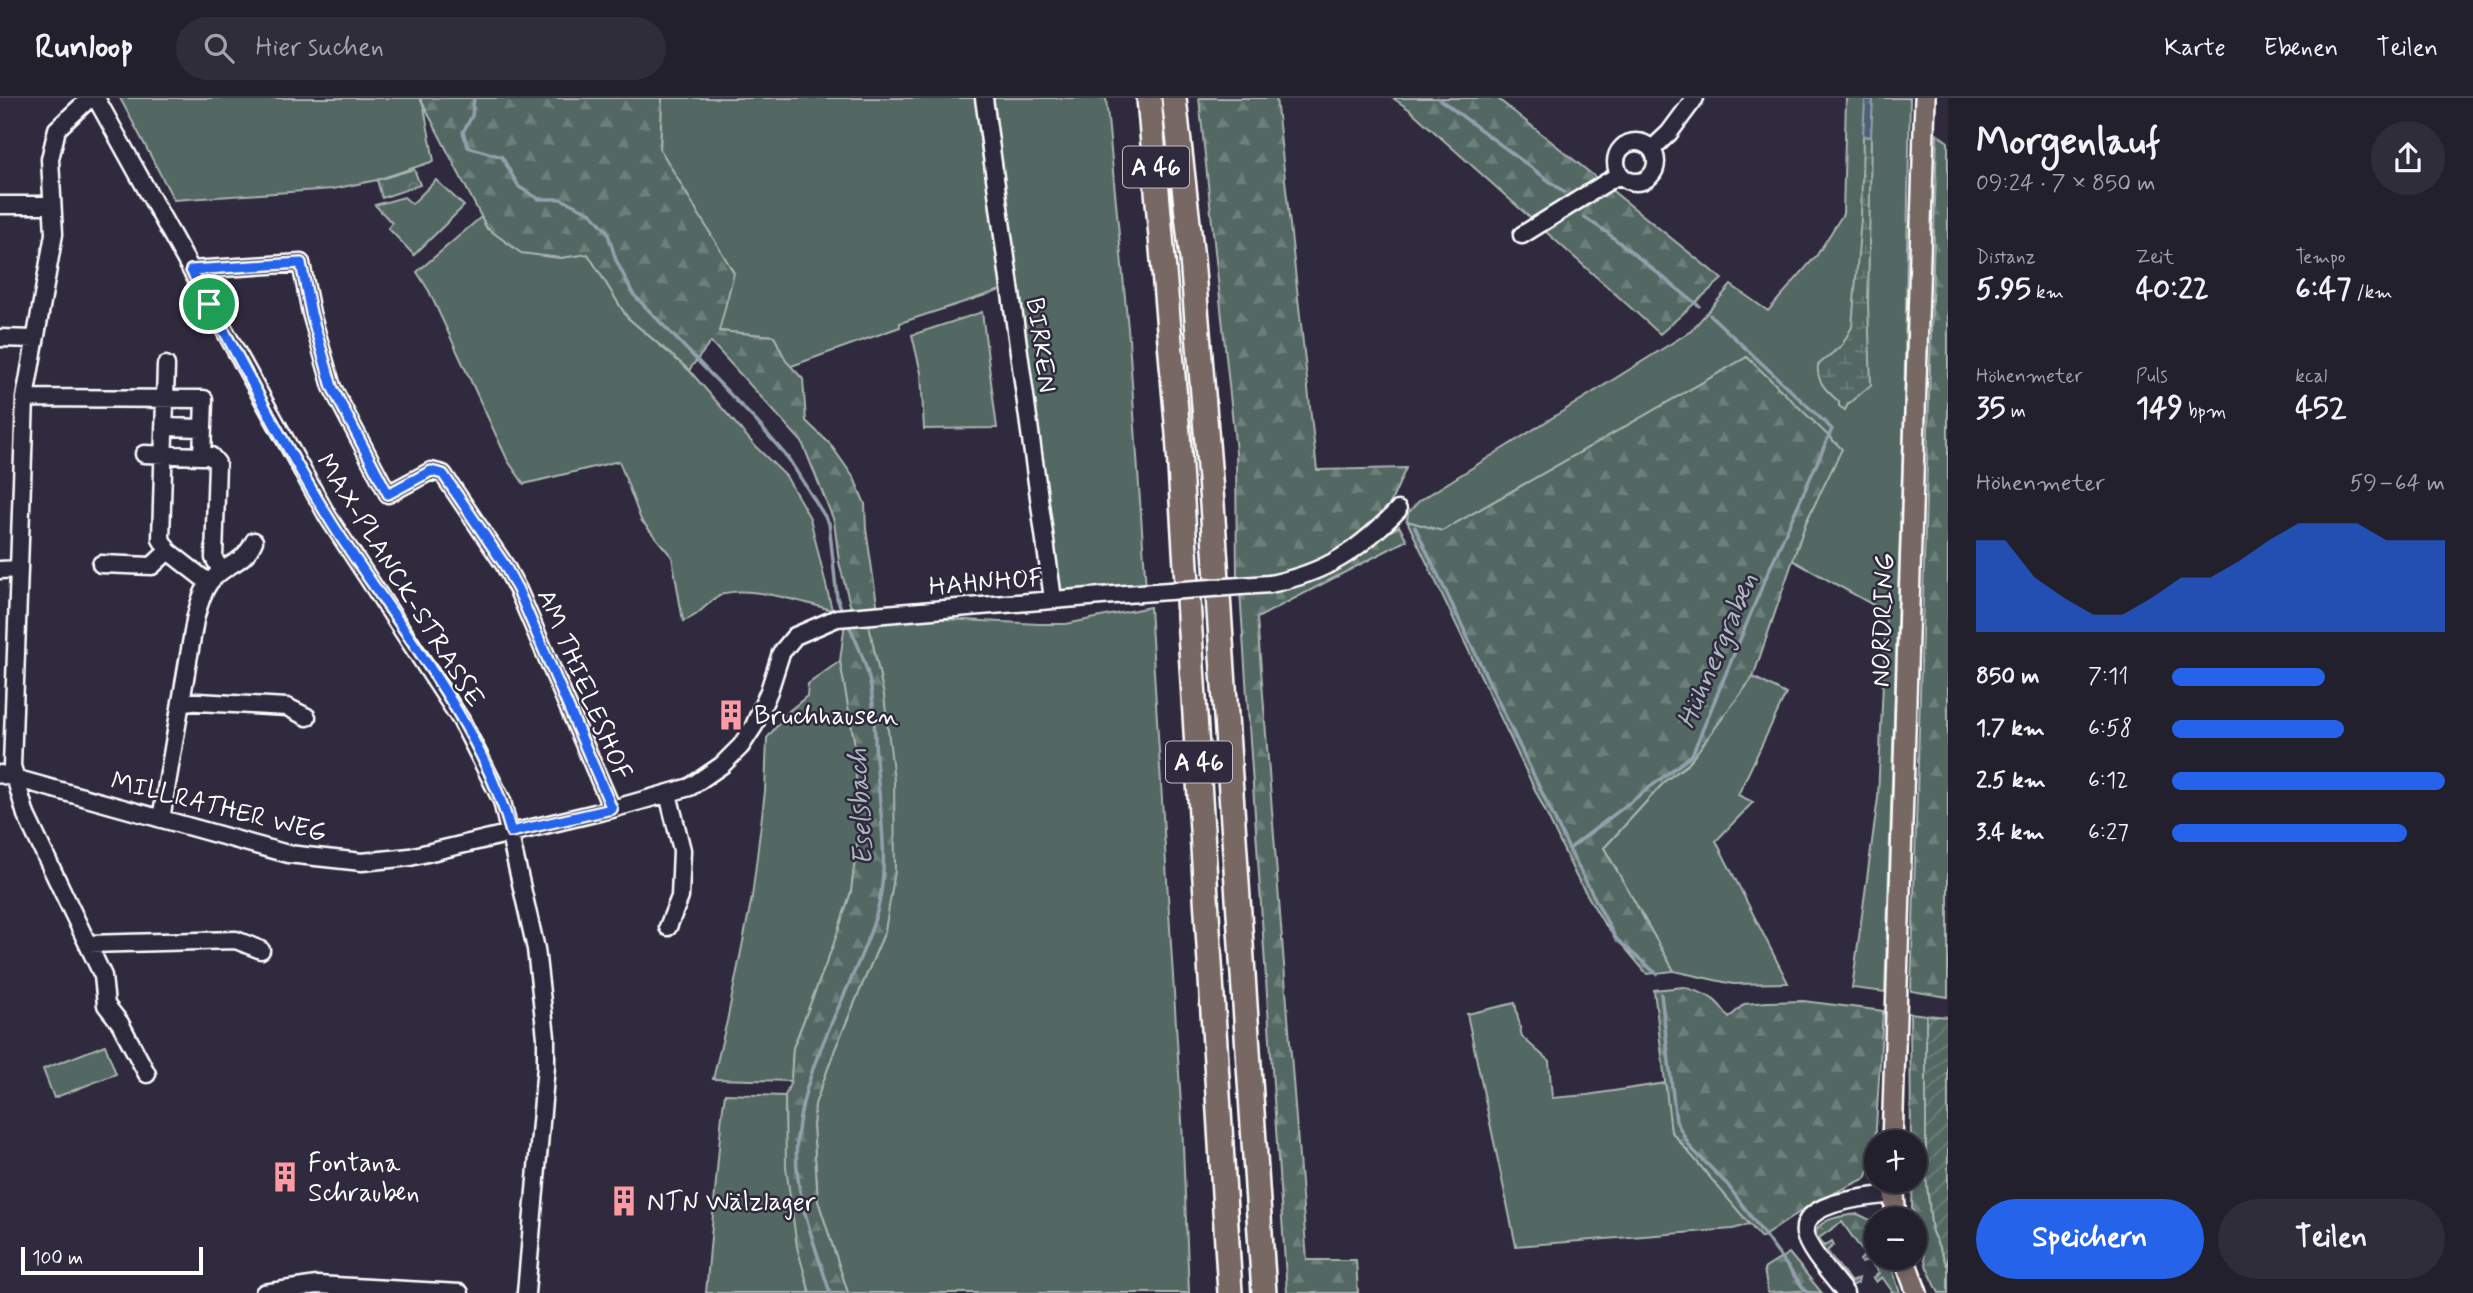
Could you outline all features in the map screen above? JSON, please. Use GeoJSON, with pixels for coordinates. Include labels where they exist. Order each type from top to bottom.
{"type":"FeatureCollection","features":[{"type":"Feature","properties":{"kind":"highway","name":"A 46"},"geometry":{"type":"LineString","coordinates":[[1174,98],[1192,259],[1211,491],[1264,1293]]}},
{"type":"Feature","properties":{"kind":"highway","name":"A 46"},"geometry":{"type":"LineString","coordinates":[[1149,100],[1180,460],[1230,1293]]}},
{"type":"Feature","properties":{"kind":"main road","name":"NORDRING"},"geometry":{"type":"LineString","coordinates":[[1892,1130],[1924,108]]}},
{"type":"Feature","properties":{"kind":"main road"},"geometry":{"type":"LineString","coordinates":[[1908,1270],[1917,1293]]}},
{"type":"Feature","properties":{"kind":"street"},"geometry":{"type":"LineString","coordinates":[[90,98],[57,129],[50,159],[54,234],[25,398],[12,766],[7,776],[103,976],[106,1005],[120,1023],[147,1074]]}},
{"type":"Feature","properties":{"kind":"street","name":"MAX-PLANCK-STRASSE"},"geometry":{"type":"LineString","coordinates":[[96,98],[328,517],[461,720],[502,801],[534,936],[546,1037],[546,1066],[526,1293]]}},
{"type":"Feature","properties":{"kind":"street","name":"BIRKEN"},"geometry":{"type":"LineString","coordinates":[[984,98],[1053,599]]}},
{"type":"Feature","properties":{"kind":"street"},"geometry":{"type":"LineString","coordinates":[[1651,149],[1669,134],[1695,98]]}},
{"type":"Feature","properties":{"kind":"street"},"geometry":{"type":"LineString","coordinates":[[1640,142],[1651,149],[1656,161],[1653,173],[1648,178],[1637,182],[1620,174],[1616,161],[1621,148],[1640,142]]}},
{"type":"Feature","properties":{"kind":"street"},"geometry":{"type":"LineString","coordinates":[[1522,234],[1620,174]]}},
{"type":"Feature","properties":{"kind":"street"},"geometry":{"type":"LineString","coordinates":[[0,205],[52,205]]}},
{"type":"Feature","properties":{"kind":"street","name":"AM THIELESHOF"},"geometry":{"type":"LineString","coordinates":[[191,270],[301,263],[311,313],[332,387],[388,494],[431,471],[443,474],[504,564],[518,590],[612,809]]}},
{"type":"Feature","properties":{"kind":"street"},"geometry":{"type":"LineString","coordinates":[[0,338],[35,339]]}},
{"type":"Feature","properties":{"kind":"street"},"geometry":{"type":"LineString","coordinates":[[166,365],[161,539],[168,551],[215,577]]}},
{"type":"Feature","properties":{"kind":"street"},"geometry":{"type":"LineString","coordinates":[[25,398],[204,399],[202,456]]}},
{"type":"Feature","properties":{"kind":"street"},"geometry":{"type":"LineString","coordinates":[[163,427],[203,428]]}},
{"type":"Feature","properties":{"kind":"street"},"geometry":{"type":"LineString","coordinates":[[144,454],[211,456],[217,463],[215,577]]}},
{"type":"Feature","properties":{"kind":"street","name":"HAHNHOF"},"geometry":{"type":"LineString","coordinates":[[668,794],[690,787],[722,765],[741,746],[754,726],[781,653],[795,636],[844,617],[1270,584],[1320,571],[1345,557],[1398,510]]}},
{"type":"Feature","properties":{"kind":"street"},"geometry":{"type":"LineString","coordinates":[[161,819],[200,601],[215,577],[248,554],[254,541]]}},
{"type":"Feature","properties":{"kind":"street"},"geometry":{"type":"LineString","coordinates":[[101,564],[152,566],[168,551]]}},
{"type":"Feature","properties":{"kind":"street"},"geometry":{"type":"LineString","coordinates":[[0,570],[19,569]]}},
{"type":"Feature","properties":{"kind":"street"},"geometry":{"type":"LineString","coordinates":[[181,701],[287,706],[307,717]]}},
{"type":"Feature","properties":{"kind":"street","name":"MILLRATHER WEG"},"geometry":{"type":"LineString","coordinates":[[7,776],[288,854],[362,863],[410,857],[668,794]]}},
{"type":"Feature","properties":{"kind":"street"},"geometry":{"type":"LineString","coordinates":[[668,794],[682,850],[680,897],[668,927]]}},
{"type":"Feature","properties":{"kind":"street"},"geometry":{"type":"LineString","coordinates":[[88,944],[236,940],[261,950]]}},
{"type":"Feature","properties":{"kind":"street"},"geometry":{"type":"LineString","coordinates":[[1845,1293],[1808,1241],[1806,1225],[1810,1217],[1829,1205],[1874,1193]]}},
{"type":"Feature","properties":{"kind":"street"},"geometry":{"type":"LineString","coordinates":[[264,1293],[317,1286],[460,1293]]}},
{"type":"Feature","properties":{"kind":"green space"},"geometry":{"type":"Polygon","coordinates":[[[120,98],[420,98],[434,161],[377,180],[333,189],[174,200],[120,98]]]}},
{"type":"Feature","properties":{"kind":"green space"},"geometry":{"type":"Polygon","coordinates":[[[420,98],[662,98],[660,149],[734,273],[719,331],[774,336],[786,361],[803,379],[806,421],[830,444],[854,478],[865,504],[878,610],[852,612],[839,562],[834,521],[802,442],[711,342],[689,370],[627,317],[588,254],[560,258],[521,253],[487,228],[420,98]]]}},
{"type":"Feature","properties":{"kind":"green space"},"geometry":{"type":"Polygon","coordinates":[[[662,98],[976,98],[981,147],[1004,289],[900,323],[900,327],[786,368],[773,336],[719,331],[660,149],[662,98]]]}},
{"type":"Feature","properties":{"kind":"green space"},"geometry":{"type":"Polygon","coordinates":[[[987,98],[1106,98],[1129,339],[1146,589],[1065,593],[1054,584],[987,98]]]}},
{"type":"Feature","properties":{"kind":"green space"},"geometry":{"type":"Polygon","coordinates":[[[1199,98],[1276,98],[1317,470],[1406,468],[1386,513],[1339,551],[1282,577],[1237,581],[1236,452],[1199,98]]]}},
{"type":"Feature","properties":{"kind":"green space"},"geometry":{"type":"Polygon","coordinates":[[[1393,98],[1497,98],[1722,279],[1660,334],[1410,110],[1393,98]]]}},
{"type":"Feature","properties":{"kind":"green space"},"geometry":{"type":"Polygon","coordinates":[[[1846,98],[1910,98],[1904,410],[1885,992],[1852,988],[1878,798],[1886,612],[1792,560],[1806,522],[1841,449],[1747,357],[1442,531],[1407,521],[1408,513],[1419,501],[1691,331],[1731,285],[1768,311],[1817,255],[1843,214],[1846,98]]]}},
{"type":"Feature","properties":{"kind":"green space"},"geometry":{"type":"Polygon","coordinates":[[[1937,134],[1948,142],[1948,997],[1911,991],[1937,134]]]}},
{"type":"Feature","properties":{"kind":"green space"},"geometry":{"type":"Polygon","coordinates":[[[1863,136],[1871,137],[1868,304],[1871,385],[1848,404],[1845,410],[1823,386],[1818,365],[1842,345],[1852,327],[1861,218],[1863,136]]]}},
{"type":"Feature","properties":{"kind":"green space"},"geometry":{"type":"Polygon","coordinates":[[[414,169],[420,185],[382,198],[377,180],[414,169]]]}},
{"type":"Feature","properties":{"kind":"green space"},"geometry":{"type":"Polygon","coordinates":[[[436,180],[464,206],[414,255],[388,228],[392,223],[375,205],[404,197],[412,204],[436,180]]]}},
{"type":"Feature","properties":{"kind":"green space"},"geometry":{"type":"Polygon","coordinates":[[[481,217],[487,229],[560,258],[588,254],[627,317],[689,370],[756,447],[786,476],[810,518],[832,610],[761,593],[734,592],[717,597],[694,616],[683,621],[672,557],[641,520],[619,461],[524,484],[508,461],[429,291],[417,272],[481,217]]]}},
{"type":"Feature","properties":{"kind":"green space"},"geometry":{"type":"Polygon","coordinates":[[[982,312],[997,428],[924,429],[921,373],[912,335],[982,312]]]}},
{"type":"Feature","properties":{"kind":"green space"},"geometry":{"type":"Polygon","coordinates":[[[1747,357],[1842,449],[1806,522],[1753,677],[1688,764],[1666,780],[1604,848],[1674,971],[1647,974],[1603,922],[1576,876],[1407,521],[1442,531],[1747,357]]]}},
{"type":"Feature","properties":{"kind":"green space"},"geometry":{"type":"Polygon","coordinates":[[[1399,526],[1407,540],[1257,618],[1307,1260],[1356,1260],[1358,1293],[1287,1293],[1240,591],[1311,582],[1399,526]]]}},
{"type":"Feature","properties":{"kind":"green space"},"geometry":{"type":"Polygon","coordinates":[[[1150,607],[1182,1121],[1189,1293],[848,1293],[818,1201],[813,1126],[815,1104],[835,1049],[885,931],[884,696],[868,621],[927,618],[1066,624],[1150,607]]]}},
{"type":"Feature","properties":{"kind":"green space"},"geometry":{"type":"Polygon","coordinates":[[[868,621],[884,696],[894,780],[895,871],[885,931],[815,1104],[813,1126],[818,1201],[848,1293],[810,1293],[797,1247],[786,1167],[785,1096],[791,1081],[793,1048],[851,892],[859,829],[854,739],[840,661],[845,622],[868,621]]]}},
{"type":"Feature","properties":{"kind":"green space"},"geometry":{"type":"Polygon","coordinates":[[[840,661],[854,739],[859,829],[851,892],[793,1048],[791,1081],[713,1079],[752,897],[765,791],[767,738],[789,711],[807,696],[808,684],[840,661]]]}},
{"type":"Feature","properties":{"kind":"green space"},"geometry":{"type":"Polygon","coordinates":[[[1753,677],[1786,694],[1738,795],[1753,802],[1716,841],[1788,983],[1733,984],[1674,971],[1604,848],[1666,780],[1688,764],[1753,677]]]}},
{"type":"Feature","properties":{"kind":"green space"},"geometry":{"type":"Polygon","coordinates":[[[1684,987],[1699,992],[1710,997],[1729,1018],[1744,1004],[1767,1002],[1803,1001],[1883,1011],[1876,1130],[1864,1130],[1864,1179],[1813,1203],[1761,1238],[1671,1131],[1654,990],[1684,987]]]}},
{"type":"Feature","properties":{"kind":"green space"},"geometry":{"type":"Polygon","coordinates":[[[1515,1003],[1522,1037],[1549,1061],[1552,1098],[1666,1083],[1671,1131],[1750,1224],[1733,1229],[1516,1246],[1467,1014],[1515,1003]]]}},
{"type":"Feature","properties":{"kind":"green space"},"geometry":{"type":"Polygon","coordinates":[[[1910,1013],[1926,1015],[1926,1130],[1911,1130],[1910,1013]]]}},
{"type":"Feature","properties":{"kind":"green space"},"geometry":{"type":"Polygon","coordinates":[[[1926,1015],[1948,1017],[1948,1267],[1932,1232],[1927,1184],[1926,1015]]]}},
{"type":"Feature","properties":{"kind":"green space"},"geometry":{"type":"Polygon","coordinates":[[[105,1045],[116,1074],[54,1098],[43,1069],[105,1045]]]}},
{"type":"Feature","properties":{"kind":"green space"},"geometry":{"type":"Polygon","coordinates":[[[725,1094],[785,1096],[791,1196],[798,1244],[810,1293],[706,1293],[725,1094]]]}},
{"type":"Feature","properties":{"kind":"green space"},"geometry":{"type":"Polygon","coordinates":[[[1927,1184],[1932,1232],[1948,1267],[1948,1293],[1939,1293],[1927,1268],[1927,1207],[1912,1207],[1912,1193],[1927,1193],[1927,1184]]]}},
{"type":"Feature","properties":{"kind":"green space"},"geometry":{"type":"Polygon","coordinates":[[[1858,1214],[1864,1217],[1864,1254],[1842,1222],[1819,1238],[1824,1246],[1832,1241],[1834,1245],[1827,1251],[1851,1282],[1859,1278],[1858,1283],[1851,1286],[1817,1241],[1816,1231],[1822,1224],[1835,1218],[1858,1214]]]}},
{"type":"Feature","properties":{"kind":"green space"},"geometry":{"type":"Polygon","coordinates":[[[1789,1253],[1822,1293],[1768,1293],[1764,1269],[1789,1253]]]}},
{"type":"Feature","properties":{"kind":"green space"},"geometry":{"type":"Polygon","coordinates":[[[1877,1270],[1893,1270],[1900,1293],[1891,1293],[1882,1277],[1876,1282],[1873,1278],[1879,1273],[1877,1270]]]}},
{"type":"Feature","properties":{"kind":"water"},"geometry":{"type":"Polygon","coordinates":[[[1865,100],[1873,100],[1871,137],[1863,136],[1865,100]]]}},
{"type":"Feature","properties":{"kind":"waterway","name":"Eselsbach"},"geometry":{"type":"LineString","coordinates":[[474,98],[472,116],[463,132],[468,147],[502,157],[519,187],[539,199],[561,199],[591,213],[607,231],[616,260],[633,294],[756,421],[788,458],[829,523],[837,598],[843,613]]}},
{"type":"Feature","properties":{"kind":"waterway","name":"Hühnergraben"},"geometry":{"type":"LineString","coordinates":[[1438,98],[1564,192]]}},
{"type":"Feature","properties":{"kind":"waterway","name":"Hühnergraben"},"geometry":{"type":"LineString","coordinates":[[1584,217],[1699,306]]}},
{"type":"Feature","properties":{"kind":"waterway","name":"Hühnergraben"},"geometry":{"type":"LineString","coordinates":[[1657,974],[1616,939],[1569,849],[1692,755],[1766,577],[1832,429],[1710,315]]}},
{"type":"Feature","properties":{"kind":"waterway"},"geometry":{"type":"LineString","coordinates":[[1415,527],[1569,849]]}},
{"type":"Feature","properties":{"kind":"waterway","name":"Eselsbach"},"geometry":{"type":"LineString","coordinates":[[830,1293],[801,1198],[796,1159],[797,1139],[801,1109],[809,1081],[866,943],[876,915],[883,877],[883,836],[872,692],[864,660],[848,623]]}},
{"type":"Feature","properties":{"kind":"waterway","name":"Hühnergraben"},"geometry":{"type":"LineString","coordinates":[[1661,994],[1676,1121],[1690,1147],[1727,1184],[1807,1293]]}},
{"type":"Feature","properties":{"kind":"place","name":"Bruchhausen"},"geometry":{"type":"Point","coordinates":[731,715]}},
{"type":"Feature","properties":{"kind":"place","name":"Fontana Schrauben"},"geometry":{"type":"Point","coordinates":[285,1177]}},
{"type":"Feature","properties":{"kind":"place","name":"NTN Wälzlager"},"geometry":{"type":"Point","coordinates":[624,1201]}},
{"type":"Feature","properties":{"kind":"route"},"geometry":{"type":"LineString","coordinates":[[301,263],[324,365],[332,387],[388,494],[431,471],[443,474],[504,564],[518,590],[612,809],[511,832],[502,801],[461,720],[328,517],[209,304],[191,270],[301,263]]}}]}
